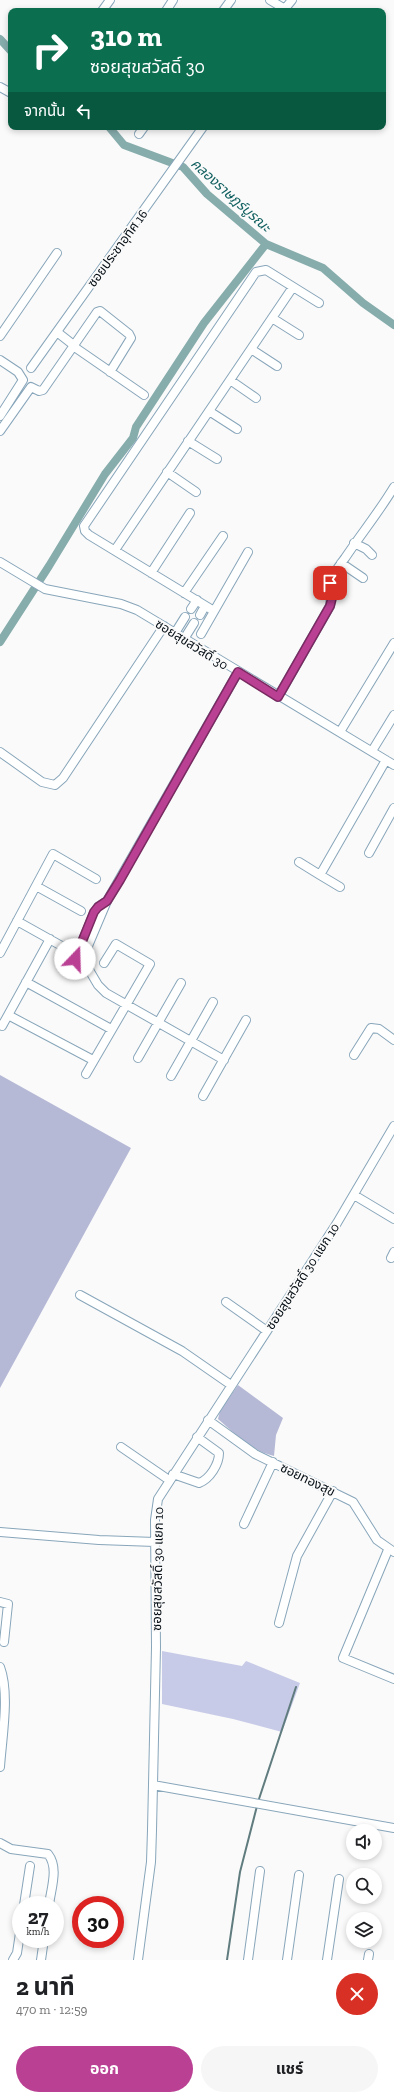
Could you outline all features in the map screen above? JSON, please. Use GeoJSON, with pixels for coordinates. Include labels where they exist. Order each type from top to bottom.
{"type":"FeatureCollection","features":[{"type":"Feature","properties":{"kind":"street"},"geometry":{"type":"LineString","coordinates":[[270,0],[281,8]]}},
{"type":"Feature","properties":{"kind":"street"},"geometry":{"type":"LineString","coordinates":[[286,8],[292,0]]}},
{"type":"Feature","properties":{"kind":"street"},"geometry":{"type":"LineString","coordinates":[[139,134],[142,130]]}},
{"type":"Feature","properties":{"kind":"street","name":"ซอยประชาอุทิศ 16"},"geometry":{"type":"LineString","coordinates":[[31,368],[201,130]]}},
{"type":"Feature","properties":{"kind":"street"},"geometry":{"type":"LineString","coordinates":[[0,336],[57,253]]}},
{"type":"Feature","properties":{"kind":"street"},"geometry":{"type":"LineString","coordinates":[[214,611],[85,531],[84,526],[256,272],[266,270],[319,303]]}},
{"type":"Feature","properties":{"kind":"street"},"geometry":{"type":"LineString","coordinates":[[115,550],[293,287]]}},
{"type":"Feature","properties":{"kind":"street"},"geometry":{"type":"LineString","coordinates":[[0,431],[31,387],[39,391],[43,390],[72,345],[97,312],[103,312],[129,334],[131,338],[110,372]]}},
{"type":"Feature","properties":{"kind":"street"},"geometry":{"type":"LineString","coordinates":[[272,318],[298,335]]}},
{"type":"Feature","properties":{"kind":"street"},"geometry":{"type":"LineString","coordinates":[[57,332],[72,345],[144,395]]}},
{"type":"Feature","properties":{"kind":"street"},"geometry":{"type":"LineString","coordinates":[[251,349],[278,366]]}},
{"type":"Feature","properties":{"kind":"street"},"geometry":{"type":"LineString","coordinates":[[0,360],[18,372],[23,380],[0,416]]}},
{"type":"Feature","properties":{"kind":"street"},"geometry":{"type":"LineString","coordinates":[[230,380],[256,398]]}},
{"type":"Feature","properties":{"kind":"street"},"geometry":{"type":"LineString","coordinates":[[209,411],[237,429]]}},
{"type":"Feature","properties":{"kind":"street"},"geometry":{"type":"LineString","coordinates":[[188,441],[217,459]]}},
{"type":"Feature","properties":{"kind":"street"},"geometry":{"type":"LineString","coordinates":[[168,472],[196,492]]}},
{"type":"Feature","properties":{"kind":"street"},"geometry":{"type":"LineString","coordinates":[[278,697],[330,606],[332,598],[330,583],[366,525],[382,507],[394,487]]}},
{"type":"Feature","properties":{"kind":"street"},"geometry":{"type":"LineString","coordinates":[[151,573],[190,513]]}},
{"type":"Feature","properties":{"kind":"street"},"geometry":{"type":"LineString","coordinates":[[184,593],[223,536]]}},
{"type":"Feature","properties":{"kind":"street"},"geometry":{"type":"LineString","coordinates":[[354,543],[366,549],[372,555]]}},
{"type":"Feature","properties":{"kind":"street"},"geometry":{"type":"LineString","coordinates":[[201,634],[248,552]]}},
{"type":"Feature","properties":{"kind":"street","name":"ซอยสุขสวัสดิ์ 30"},"geometry":{"type":"LineString","coordinates":[[0,562],[24,578],[45,589],[129,607],[164,626],[278,697],[394,765]]}},
{"type":"Feature","properties":{"kind":"street"},"geometry":{"type":"LineString","coordinates":[[342,562],[364,578]]}},
{"type":"Feature","properties":{"kind":"street"},"geometry":{"type":"LineString","coordinates":[[191,609],[197,600]]}},
{"type":"Feature","properties":{"kind":"street"},"geometry":{"type":"LineString","coordinates":[[200,615],[206,606]]}},
{"type":"Feature","properties":{"kind":"street"},"geometry":{"type":"LineString","coordinates":[[175,633],[185,618]]}},
{"type":"Feature","properties":{"kind":"street"},"geometry":{"type":"LineString","coordinates":[[184,639],[194,623]]}},
{"type":"Feature","properties":{"kind":"street"},"geometry":{"type":"LineString","coordinates":[[0,752],[42,782],[55,785],[63,778],[164,626]]}},
{"type":"Feature","properties":{"kind":"street"},"geometry":{"type":"LineString","coordinates":[[340,732],[394,643]]}},
{"type":"Feature","properties":{"kind":"street"},"geometry":{"type":"LineString","coordinates":[[224,1060],[101,989],[85,963],[78,963],[75,959],[80,953],[94,912],[98,907],[107,901],[238,672]]}},
{"type":"Feature","properties":{"kind":"street"},"geometry":{"type":"LineString","coordinates":[[372,751],[394,715]]}},
{"type":"Feature","properties":{"kind":"street"},"geometry":{"type":"LineString","coordinates":[[320,875],[386,760]]}},
{"type":"Feature","properties":{"kind":"street"},"geometry":{"type":"LineString","coordinates":[[369,853],[394,808]]}},
{"type":"Feature","properties":{"kind":"street"},"geometry":{"type":"LineString","coordinates":[[0,953],[53,854],[96,879]]}},
{"type":"Feature","properties":{"kind":"street"},"geometry":{"type":"LineString","coordinates":[[298,862],[340,887]]}},
{"type":"Feature","properties":{"kind":"street"},"geometry":{"type":"LineString","coordinates":[[36,886],[81,911]]}},
{"type":"Feature","properties":{"kind":"street"},"geometry":{"type":"LineString","coordinates":[[17,921],[50,940],[80,953]]}},
{"type":"Feature","properties":{"kind":"street"},"geometry":{"type":"LineString","coordinates":[[0,1025],[2,1026],[50,940]]}},
{"type":"Feature","properties":{"kind":"street"},"geometry":{"type":"LineString","coordinates":[[86,1074],[150,964],[116,944],[104,963]]}},
{"type":"Feature","properties":{"kind":"street"},"geometry":{"type":"LineString","coordinates":[[26,982],[111,1029]]}},
{"type":"Feature","properties":{"kind":"street"},"geometry":{"type":"LineString","coordinates":[[138,1058],[181,983]]}},
{"type":"Feature","properties":{"kind":"street"},"geometry":{"type":"LineString","coordinates":[[171,1076],[213,1002]]}},
{"type":"Feature","properties":{"kind":"street"},"geometry":{"type":"LineString","coordinates":[[8,1015],[93,1060]]}},
{"type":"Feature","properties":{"kind":"street"},"geometry":{"type":"LineString","coordinates":[[203,1096],[246,1020]]}},
{"type":"Feature","properties":{"kind":"street"},"geometry":{"type":"LineString","coordinates":[[354,1056],[371,1028],[379,1029],[394,1040]]}},
{"type":"Feature","properties":{"kind":"street","name":"ซอยสุขสวัสดิ์ 30 แยก 10"},"geometry":{"type":"LineString","coordinates":[[138,1960],[151,1862],[156,1508],[162,1491],[354,1196],[394,1126]]}},
{"type":"Feature","properties":{"kind":"street"},"geometry":{"type":"LineString","coordinates":[[354,1196],[394,1219]]}},
{"type":"Feature","properties":{"kind":"street"},"geometry":{"type":"LineString","coordinates":[[80,1295],[182,1351],[231,1385]]}},
{"type":"Feature","properties":{"kind":"street"},"geometry":{"type":"LineString","coordinates":[[226,1302],[267,1331]]}},
{"type":"Feature","properties":{"kind":"street","name":"ซอยทองสุข"},"geometry":{"type":"LineString","coordinates":[[208,1420],[240,1444],[353,1502],[372,1534],[391,1551]]}},
{"type":"Feature","properties":{"kind":"street"},"geometry":{"type":"LineString","coordinates":[[121,1447],[171,1477],[199,1483],[212,1472],[217,1463],[219,1453],[197,1437]]}},
{"type":"Feature","properties":{"kind":"street"},"geometry":{"type":"LineString","coordinates":[[244,1524],[273,1462]]}},
{"type":"Feature","properties":{"kind":"street"},"geometry":{"type":"LineString","coordinates":[[279,1624],[297,1556],[333,1491]]}},
{"type":"Feature","properties":{"kind":"street"},"geometry":{"type":"LineString","coordinates":[[0,1532],[99,1540],[155,1542]]}},
{"type":"Feature","properties":{"kind":"street"},"geometry":{"type":"LineString","coordinates":[[391,1551],[343,1658],[394,1679]]}},
{"type":"Feature","properties":{"kind":"street"},"geometry":{"type":"LineString","coordinates":[[0,1602],[8,1604],[4,1642]]}},
{"type":"Feature","properties":{"kind":"street"},"geometry":{"type":"LineString","coordinates":[[0,1667],[4,1677],[4,1696],[0,1767]]}},
{"type":"Feature","properties":{"kind":"street"},"geometry":{"type":"LineString","coordinates":[[153,1785],[394,1828]]}},
{"type":"Feature","properties":{"kind":"street"},"geometry":{"type":"LineString","coordinates":[[0,1843],[11,1849],[48,1854],[53,1862],[54,1869],[50,1896]]}},
{"type":"Feature","properties":{"kind":"street"},"geometry":{"type":"LineString","coordinates":[[25,1896],[30,1866]]}},
{"type":"Feature","properties":{"kind":"street"},"geometry":{"type":"LineString","coordinates":[[248,1960],[260,1871]]}},
{"type":"Feature","properties":{"kind":"street"},"geometry":{"type":"LineString","coordinates":[[287,1960],[299,1875]]}},
{"type":"Feature","properties":{"kind":"street"},"geometry":{"type":"LineString","coordinates":[[327,1960],[339,1879]]}},
{"type":"Feature","properties":{"kind":"street"},"geometry":{"type":"LineString","coordinates":[[13,1960],[18,1948]]}},
{"type":"Feature","properties":{"kind":"street"},"geometry":{"type":"LineString","coordinates":[[41,1960],[43,1948]]}},
{"type":"Feature","properties":{"kind":"shaded area"},"geometry":{"type":"Polygon","coordinates":[[[0,1075],[131,1148],[0,1388],[0,1075]]]}},
{"type":"Feature","properties":{"kind":"shaded area"},"geometry":{"type":"Polygon","coordinates":[[[238,1385],[283,1418],[276,1435],[274,1456],[266,1454],[251,1446],[218,1419],[220,1411],[238,1385]]]}},
{"type":"Feature","properties":{"kind":"shaded area"},"geometry":{"type":"Polygon","coordinates":[[[162,1651],[242,1666],[246,1661],[300,1683],[282,1732],[233,1719],[162,1704],[162,1651]]]}},
{"type":"Feature","properties":{"kind":"waterway","name":"คลองราษฎร์บูรณะ"},"geometry":{"type":"LineString","coordinates":[[0,39],[8,48]]}},
{"type":"Feature","properties":{"kind":"waterway","name":"คลองราษฎร์บูรณะ"},"geometry":{"type":"LineString","coordinates":[[112,130],[124,145],[183,167],[207,194],[266,244],[323,268],[363,303],[394,325]]}},
{"type":"Feature","properties":{"kind":"waterway"},"geometry":{"type":"LineString","coordinates":[[0,642],[49,566],[105,474],[133,438],[136,427],[204,323],[266,244]]}},
{"type":"Feature","properties":{"kind":"waterway"},"geometry":{"type":"LineString","coordinates":[[258,1802],[296,1687]]}},
{"type":"Feature","properties":{"kind":"waterway"},"geometry":{"type":"LineString","coordinates":[[227,1960],[240,1872],[257,1806]]}},
{"type":"Feature","properties":{"kind":"route"},"geometry":{"type":"LineString","coordinates":[[75,959],[94,912],[98,907],[107,901],[120,880],[238,672],[278,697],[330,606],[332,598],[330,583]]}}]}
